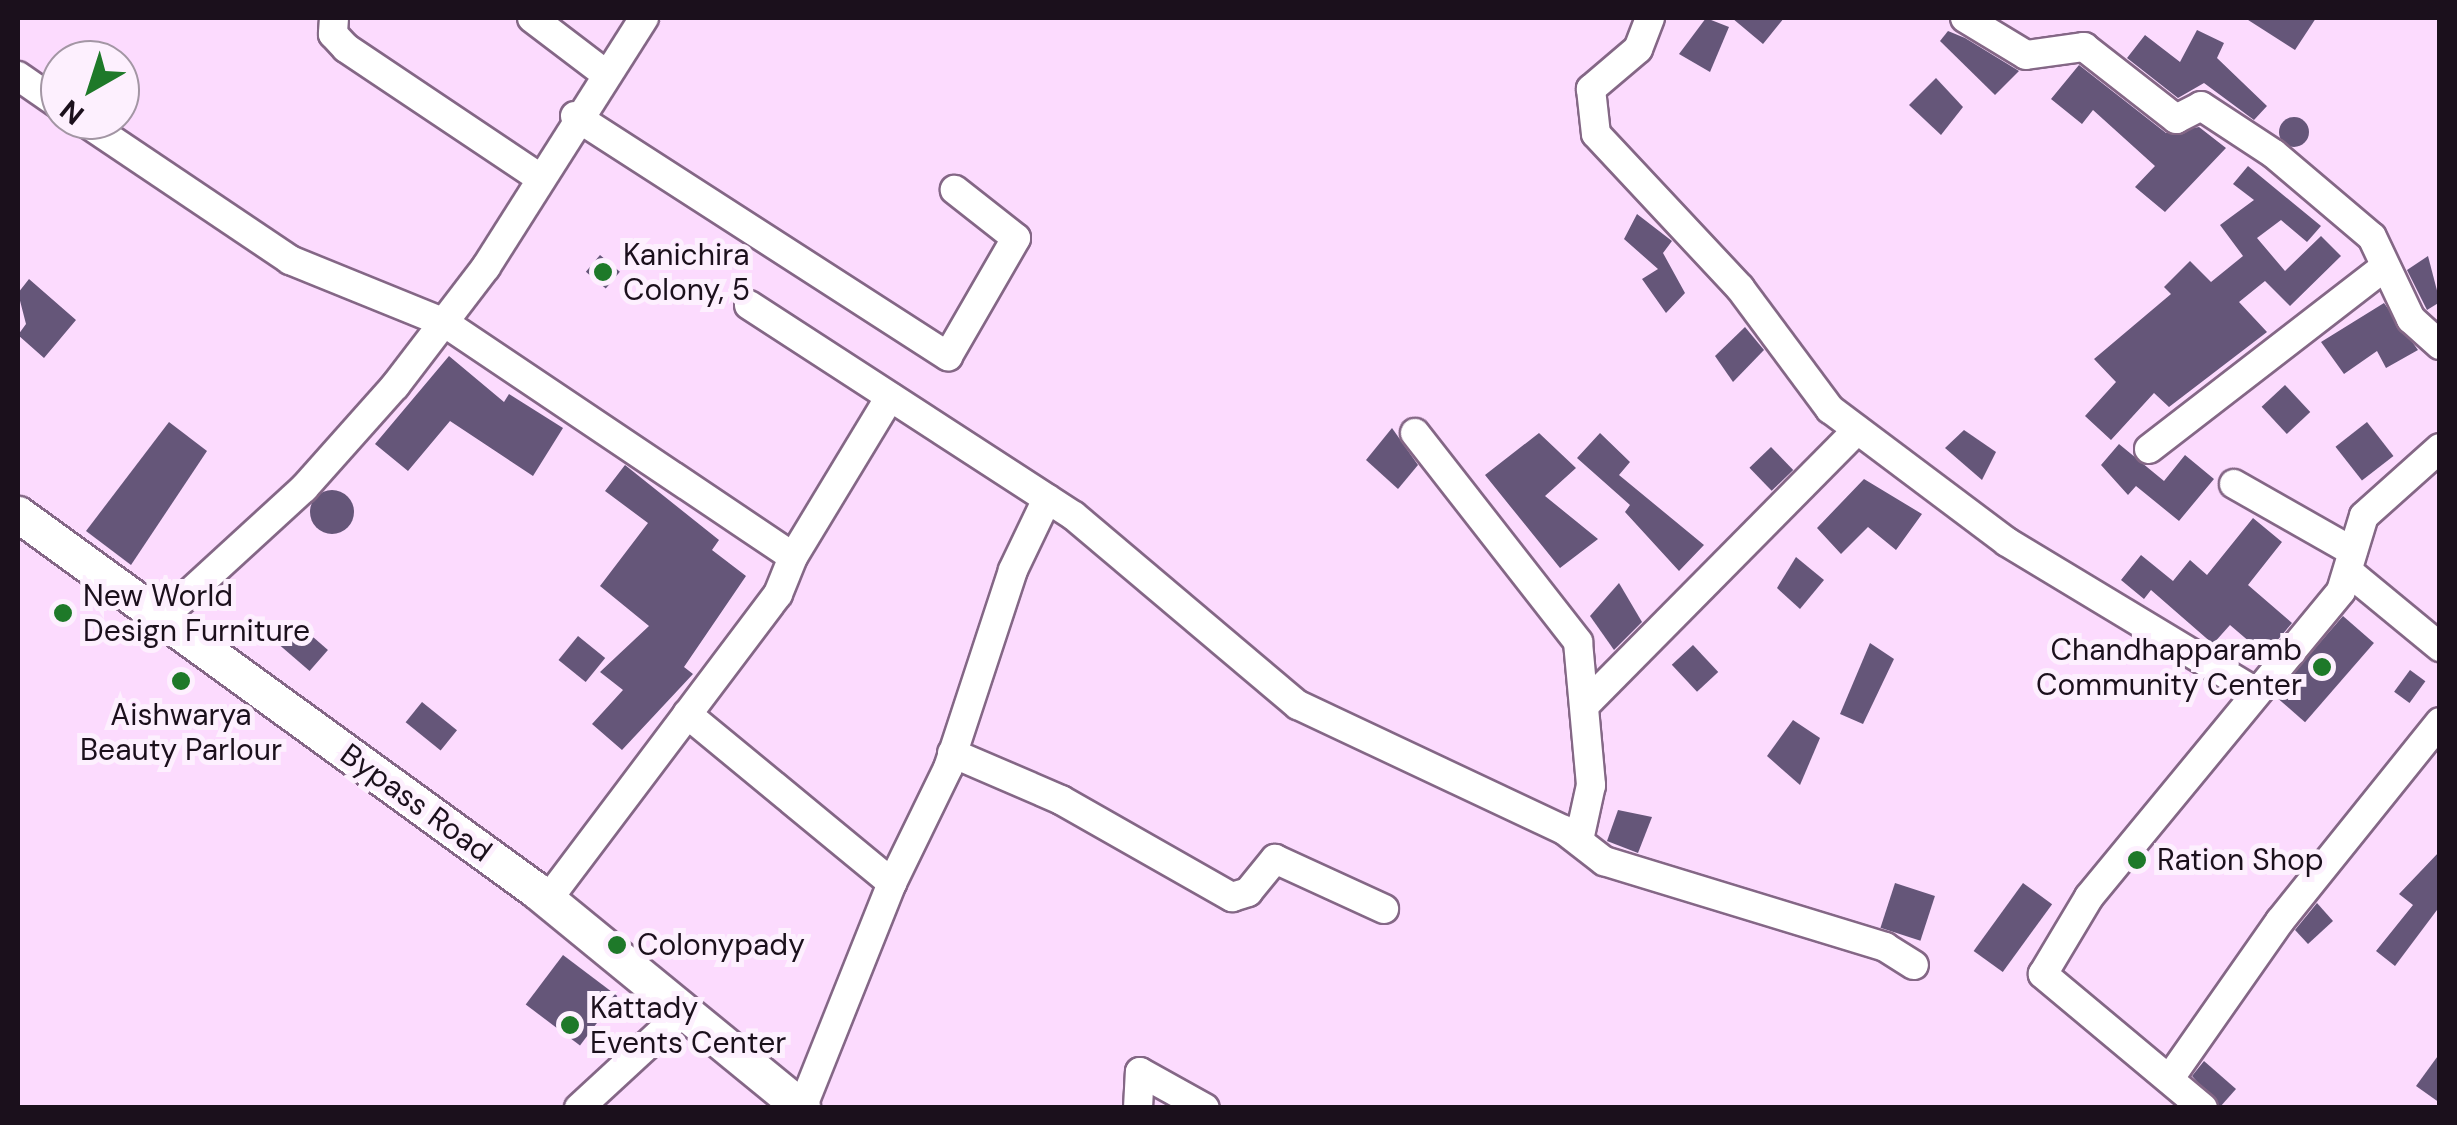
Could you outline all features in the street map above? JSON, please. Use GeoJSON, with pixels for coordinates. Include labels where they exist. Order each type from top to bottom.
{"type":"FeatureCollection","features":[{"type":"Feature","properties":{"kind":"main road","name":"Bypass Road"},"geometry":{"type":"LineString","coordinates":[[18,514],[548,900],[802,1108]]}},
{"type":"Feature","properties":{"kind":"street"},"geometry":{"type":"LineString","coordinates":[[334,18],[333,34],[346,48],[540,177]]}},
{"type":"Feature","properties":{"kind":"street"},"geometry":{"type":"LineString","coordinates":[[532,18],[603,72]]}},
{"type":"Feature","properties":{"kind":"street"},"geometry":{"type":"LineString","coordinates":[[161,619],[304,488],[445,323],[540,177],[574,116],[644,18]]}},
{"type":"Feature","properties":{"kind":"street"},"geometry":{"type":"LineString","coordinates":[[1650,18],[1638,48],[1591,89],[1596,134],[1857,430],[2007,542],[2252,690]]}},
{"type":"Feature","properties":{"kind":"street"},"geometry":{"type":"LineString","coordinates":[[1966,18],[2026,55],[2084,47],[2176,119],[2202,106],[2327,195],[2372,238],[2411,320],[2440,345]]}},
{"type":"Feature","properties":{"kind":"street"},"geometry":{"type":"LineString","coordinates":[[18,76],[40,91]]}},
{"type":"Feature","properties":{"kind":"street"},"geometry":{"type":"LineString","coordinates":[[574,116],[948,356],[1016,238],[955,190]]}},
{"type":"Feature","properties":{"kind":"street"},"geometry":{"type":"LineString","coordinates":[[112,140],[290,260],[445,323],[793,558]]}},
{"type":"Feature","properties":{"kind":"street"},"geometry":{"type":"LineString","coordinates":[[2150,449],[2383,268]]}},
{"type":"Feature","properties":{"kind":"street"},"geometry":{"type":"LineString","coordinates":[[749,305],[1048,499],[1298,704],[1579,840],[1619,867],[1886,947],[1914,965]]}},
{"type":"Feature","properties":{"kind":"street"},"geometry":{"type":"LineString","coordinates":[[548,900],[778,594],[793,558],[890,397]]}},
{"type":"Feature","properties":{"kind":"street"},"geometry":{"type":"LineString","coordinates":[[1589,701],[1857,430]]}},
{"type":"Feature","properties":{"kind":"street"},"geometry":{"type":"LineString","coordinates":[[1414,433],[1578,642],[1589,701],[1591,785],[1579,840]]}},
{"type":"Feature","properties":{"kind":"street"},"geometry":{"type":"LineString","coordinates":[[2203,1108],[2043,974],[2089,897],[2350,561],[2364,516],[2440,448]]}},
{"type":"Feature","properties":{"kind":"street"},"geometry":{"type":"LineString","coordinates":[[2234,484],[2350,561],[2440,647]]}},
{"type":"Feature","properties":{"kind":"street"},"geometry":{"type":"LineString","coordinates":[[802,1108],[892,882],[952,753],[1013,570],[1048,499]]}},
{"type":"Feature","properties":{"kind":"street"},"geometry":{"type":"LineString","coordinates":[[687,714],[892,882]]}},
{"type":"Feature","properties":{"kind":"street"},"geometry":{"type":"LineString","coordinates":[[2170,1078],[2280,920],[2440,722]]}},
{"type":"Feature","properties":{"kind":"street"},"geometry":{"type":"LineString","coordinates":[[952,753],[1061,800],[1232,896],[1248,892],[1275,859],[1384,909]]}},
{"type":"Feature","properties":{"kind":"street"},"geometry":{"type":"LineString","coordinates":[[579,1108],[684,1011]]}},
{"type":"Feature","properties":{"kind":"street"},"geometry":{"type":"LineString","coordinates":[[1138,1108],[1140,1072],[1204,1108]]}},
{"type":"Feature","properties":{"kind":"building"},"geometry":{"type":"Polygon","coordinates":[[[1706,18],[1729,27],[1710,72],[1679,54],[1706,18]]]}},
{"type":"Feature","properties":{"kind":"building"},"geometry":{"type":"Polygon","coordinates":[[[1732,18],[1784,18],[1763,44],[1732,18]]]}},
{"type":"Feature","properties":{"kind":"building"},"geometry":{"type":"Polygon","coordinates":[[[2245,18],[2316,18],[2295,50],[2245,18]]]}},
{"type":"Feature","properties":{"kind":"building"},"geometry":{"type":"Polygon","coordinates":[[[2197,30],[2224,43],[2217,58],[2267,106],[2254,120],[2204,83],[2178,98],[2127,58],[2145,35],[2180,62],[2197,30]]]}},
{"type":"Feature","properties":{"kind":"building"},"geometry":{"type":"Polygon","coordinates":[[[1948,31],[2019,71],[1995,95],[1940,41],[1948,31]]]}},
{"type":"Feature","properties":{"kind":"building"},"geometry":{"type":"Polygon","coordinates":[[[2079,65],[2166,133],[2199,127],[2226,148],[2165,212],[2135,187],[2155,166],[2093,110],[2082,124],[2051,99],[2079,65]]]}},
{"type":"Feature","properties":{"kind":"building"},"geometry":{"type":"Polygon","coordinates":[[[1936,78],[1963,107],[1941,135],[1909,105],[1936,78]]]}},
{"type":"Feature","properties":{"kind":"building"},"geometry":{"type":"Polygon","coordinates":[[[2294,117],[2308,126],[2309,132],[2300,146],[2294,147],[2280,138],[2279,132],[2288,118],[2294,117]]]}},
{"type":"Feature","properties":{"kind":"building"},"geometry":{"type":"Polygon","coordinates":[[[2248,166],[2321,226],[2307,242],[2281,220],[2257,238],[2285,271],[2321,236],[2341,256],[2290,306],[2265,281],[2239,302],[2267,332],[2169,407],[2154,393],[2111,440],[2085,416],[2116,382],[2094,359],[2171,294],[2164,287],[2190,261],[2211,282],[2243,256],[2220,225],[2254,200],[2233,184],[2248,166]]]}},
{"type":"Feature","properties":{"kind":"building"},"geometry":{"type":"Polygon","coordinates":[[[1637,214],[1672,241],[1663,253],[1685,293],[1666,313],[1642,279],[1658,269],[1624,239],[1637,214]]]}},
{"type":"Feature","properties":{"kind":"building","name":"Kanichira Colony, 5"},"geometry":{"type":"Polygon","coordinates":[[[600,255],[620,272],[606,289],[586,272],[600,255]]]}},
{"type":"Feature","properties":{"kind":"building"},"geometry":{"type":"Polygon","coordinates":[[[2428,256],[2440,302],[2427,310],[2407,270],[2428,256]]]}},
{"type":"Feature","properties":{"kind":"building"},"geometry":{"type":"Polygon","coordinates":[[[29,279],[76,320],[44,358],[18,335],[26,324],[18,293],[29,279]]]}},
{"type":"Feature","properties":{"kind":"building"},"geometry":{"type":"Polygon","coordinates":[[[2384,303],[2418,350],[2386,368],[2377,351],[2344,374],[2321,342],[2384,303]]]}},
{"type":"Feature","properties":{"kind":"building"},"geometry":{"type":"Polygon","coordinates":[[[1745,327],[1764,350],[1733,382],[1715,356],[1745,327]]]}},
{"type":"Feature","properties":{"kind":"building"},"geometry":{"type":"Polygon","coordinates":[[[449,356],[504,402],[509,394],[563,428],[533,476],[450,421],[408,471],[375,444],[449,356]]]}},
{"type":"Feature","properties":{"kind":"building"},"geometry":{"type":"Polygon","coordinates":[[[2285,385],[2310,412],[2287,434],[2262,407],[2285,385]]]}},
{"type":"Feature","properties":{"kind":"building"},"geometry":{"type":"Polygon","coordinates":[[[169,422],[207,451],[131,565],[86,531],[169,422]]]}},
{"type":"Feature","properties":{"kind":"building"},"geometry":{"type":"Polygon","coordinates":[[[2367,422],[2393,456],[2362,481],[2335,447],[2367,422]]]}},
{"type":"Feature","properties":{"kind":"building"},"geometry":{"type":"Polygon","coordinates":[[[1392,428],[1418,465],[1398,489],[1366,460],[1392,428]]]}},
{"type":"Feature","properties":{"kind":"building"},"geometry":{"type":"Polygon","coordinates":[[[1964,430],[1996,452],[1982,480],[1945,448],[1964,430]]]}},
{"type":"Feature","properties":{"kind":"building"},"geometry":{"type":"Polygon","coordinates":[[[1539,433],[1576,468],[1545,496],[1598,539],[1560,568],[1485,475],[1539,433]]]}},
{"type":"Feature","properties":{"kind":"building"},"geometry":{"type":"Polygon","coordinates":[[[1600,433],[1630,462],[1619,475],[1704,545],[1679,571],[1625,512],[1630,505],[1577,458],[1600,433]]]}},
{"type":"Feature","properties":{"kind":"building"},"geometry":{"type":"Polygon","coordinates":[[[2119,444],[2164,481],[2185,455],[2214,479],[2179,521],[2136,486],[2128,495],[2101,465],[2119,444]]]}},
{"type":"Feature","properties":{"kind":"building"},"geometry":{"type":"Polygon","coordinates":[[[1771,447],[1793,470],[1772,491],[1749,468],[1771,447]]]}},
{"type":"Feature","properties":{"kind":"building"},"geometry":{"type":"Polygon","coordinates":[[[625,465],[719,540],[712,550],[746,576],[684,667],[693,674],[622,750],[592,724],[623,690],[600,672],[649,626],[600,586],[648,523],[605,491],[625,465]]]}},
{"type":"Feature","properties":{"kind":"building"},"geometry":{"type":"Polygon","coordinates":[[[1864,479],[1922,514],[1896,550],[1868,527],[1841,554],[1817,528],[1864,479]]]}},
{"type":"Feature","properties":{"kind":"building"},"geometry":{"type":"Polygon","coordinates":[[[332,490],[348,496],[354,512],[348,528],[332,534],[316,528],[310,512],[316,496],[332,490]]]}},
{"type":"Feature","properties":{"kind":"building"},"geometry":{"type":"Polygon","coordinates":[[[2253,518],[2282,542],[2248,585],[2292,623],[2265,655],[2230,625],[2213,644],[2151,590],[2144,599],[2121,580],[2141,555],[2173,581],[2190,560],[2207,575],[2253,518]]]}},
{"type":"Feature","properties":{"kind":"building"},"geometry":{"type":"Polygon","coordinates":[[[1796,557],[1824,580],[1800,609],[1777,588],[1796,557]]]}},
{"type":"Feature","properties":{"kind":"building"},"geometry":{"type":"Polygon","coordinates":[[[1619,583],[1642,622],[1614,650],[1590,616],[1619,583]]]}},
{"type":"Feature","properties":{"kind":"building","name":"Chandhapparamb Community Center"},"geometry":{"type":"Polygon","coordinates":[[[2343,616],[2374,643],[2305,722],[2274,695],[2343,616]]]}},
{"type":"Feature","properties":{"kind":"building"},"geometry":{"type":"Polygon","coordinates":[[[297,623],[328,650],[310,671],[279,644],[297,623]]]}},
{"type":"Feature","properties":{"kind":"building"},"geometry":{"type":"Polygon","coordinates":[[[578,636],[605,658],[586,682],[558,660],[578,636]]]}},
{"type":"Feature","properties":{"kind":"building"},"geometry":{"type":"Polygon","coordinates":[[[1870,643],[1894,659],[1863,724],[1840,714],[1870,643]]]}},
{"type":"Feature","properties":{"kind":"building"},"geometry":{"type":"Polygon","coordinates":[[[1693,645],[1718,672],[1697,692],[1672,665],[1693,645]]]}},
{"type":"Feature","properties":{"kind":"building"},"geometry":{"type":"Polygon","coordinates":[[[2410,670],[2425,681],[2410,703],[2394,692],[2410,670]]]}},
{"type":"Feature","properties":{"kind":"building"},"geometry":{"type":"Polygon","coordinates":[[[422,702],[457,730],[441,751],[406,722],[422,702]]]}},
{"type":"Feature","properties":{"kind":"building"},"geometry":{"type":"Polygon","coordinates":[[[1793,720],[1820,738],[1800,785],[1767,756],[1793,720]]]}},
{"type":"Feature","properties":{"kind":"building"},"geometry":{"type":"Polygon","coordinates":[[[1618,810],[1652,817],[1638,853],[1607,841],[1618,810]]]}},
{"type":"Feature","properties":{"kind":"building"},"geometry":{"type":"Polygon","coordinates":[[[2440,851],[2440,906],[2395,966],[2376,951],[2413,905],[2399,894],[2440,851]]]}},
{"type":"Feature","properties":{"kind":"building"},"geometry":{"type":"Polygon","coordinates":[[[1895,883],[1935,896],[1920,941],[1880,928],[1895,883]]]}},
{"type":"Feature","properties":{"kind":"building"},"geometry":{"type":"Polygon","coordinates":[[[2023,883],[2052,904],[2003,972],[1974,951],[2023,883]]]}},
{"type":"Feature","properties":{"kind":"building"},"geometry":{"type":"Polygon","coordinates":[[[2317,903],[2333,921],[2308,944],[2295,930],[2317,903]]]}},
{"type":"Feature","properties":{"kind":"building","name":"Kattady Events Center"},"geometry":{"type":"Polygon","coordinates":[[[563,955],[617,996],[580,1045],[526,1005],[563,955]]]}},
{"type":"Feature","properties":{"kind":"building"},"geometry":{"type":"Polygon","coordinates":[[[2440,1053],[2440,1103],[2416,1086],[2440,1053]]]}},
{"type":"Feature","properties":{"kind":"building"},"geometry":{"type":"Polygon","coordinates":[[[2204,1061],[2236,1089],[2220,1107],[2192,1076],[2204,1061]]]}},
{"type":"Feature","properties":{"kind":"place","name":"Kanichira Colony, 5"},"geometry":{"type":"Point","coordinates":[603,272]}},
{"type":"Feature","properties":{"kind":"place","name":"New World Design Furniture"},"geometry":{"type":"Point","coordinates":[63,613]}},
{"type":"Feature","properties":{"kind":"place","name":"Chandhapparamb Community Center"},"geometry":{"type":"Point","coordinates":[2322,667]}},
{"type":"Feature","properties":{"kind":"place","name":"Aishwarya Beauty Parlour"},"geometry":{"type":"Point","coordinates":[181,681]}},
{"type":"Feature","properties":{"kind":"place","name":"Ration Shop"},"geometry":{"type":"Point","coordinates":[2137,860]}},
{"type":"Feature","properties":{"kind":"place","name":"Colonypady"},"geometry":{"type":"Point","coordinates":[617,945]}},
{"type":"Feature","properties":{"kind":"place","name":"Kattady Events Center"},"geometry":{"type":"Point","coordinates":[570,1025]}}]}
